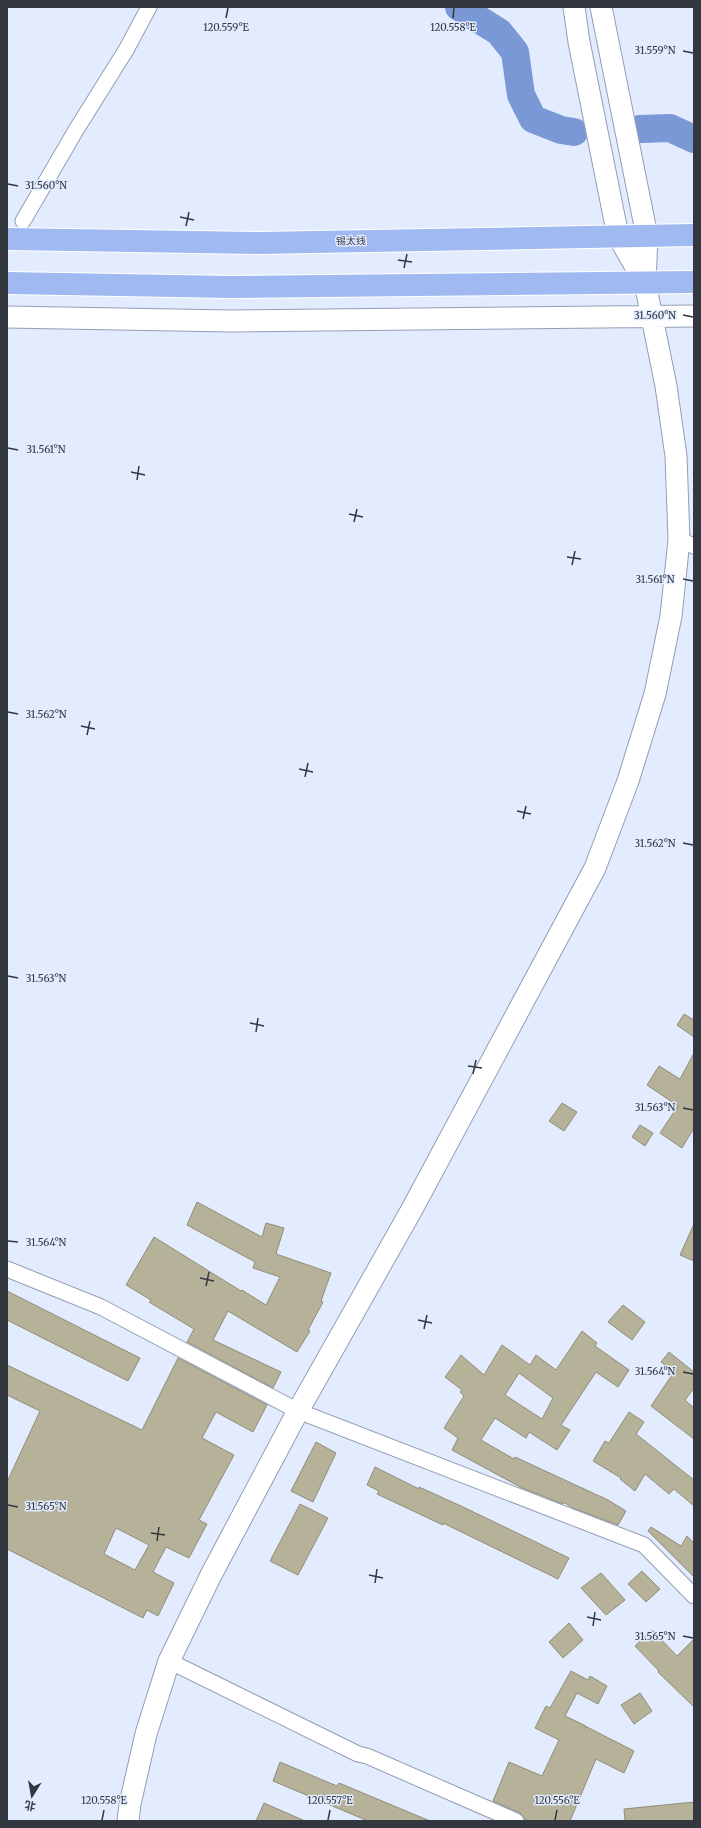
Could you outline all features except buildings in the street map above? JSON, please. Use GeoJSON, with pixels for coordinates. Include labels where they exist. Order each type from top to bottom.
{"type":"FeatureCollection","features":[{"type":"Feature","properties":{"kind":"main road","name":"锡太线"},"geometry":{"type":"LineString","coordinates":[[7,239],[259,243],[694,235]]}},
{"type":"Feature","properties":{"kind":"main road"},"geometry":{"type":"LineString","coordinates":[[7,283],[239,286],[694,282]]}},
{"type":"Feature","properties":{"kind":"street"},"geometry":{"type":"LineString","coordinates":[[23,221],[76,130],[126,50],[148,7]]}},
{"type":"Feature","properties":{"kind":"street"},"geometry":{"type":"LineString","coordinates":[[574,7],[579,42],[618,236],[645,283]]}},
{"type":"Feature","properties":{"kind":"street"},"geometry":{"type":"LineString","coordinates":[[128,1821],[130,1804],[146,1734],[169,1660],[211,1575],[298,1411],[411,1210],[596,868],[628,781],[655,694],[687,543],[666,386],[645,283],[647,236],[601,7]]}},
{"type":"Feature","properties":{"kind":"street"},"geometry":{"type":"LineString","coordinates":[[7,317],[231,321],[694,316]]}},
{"type":"Feature","properties":{"kind":"street"},"geometry":{"type":"LineString","coordinates":[[7,1269],[101,1307],[298,1411],[644,1545],[694,1596]]}},
{"type":"Feature","properties":{"kind":"street"},"geometry":{"type":"LineString","coordinates":[[169,1660],[358,1754],[367,1756],[516,1821]]}},
{"type":"Feature","properties":{"kind":"waterway"},"geometry":{"type":"LineString","coordinates":[[459,7],[499,32],[515,52],[521,95],[533,119],[561,130],[574,132]]}},
{"type":"Feature","properties":{"kind":"waterway"},"geometry":{"type":"LineString","coordinates":[[640,129],[670,128],[694,139]]}}]}
